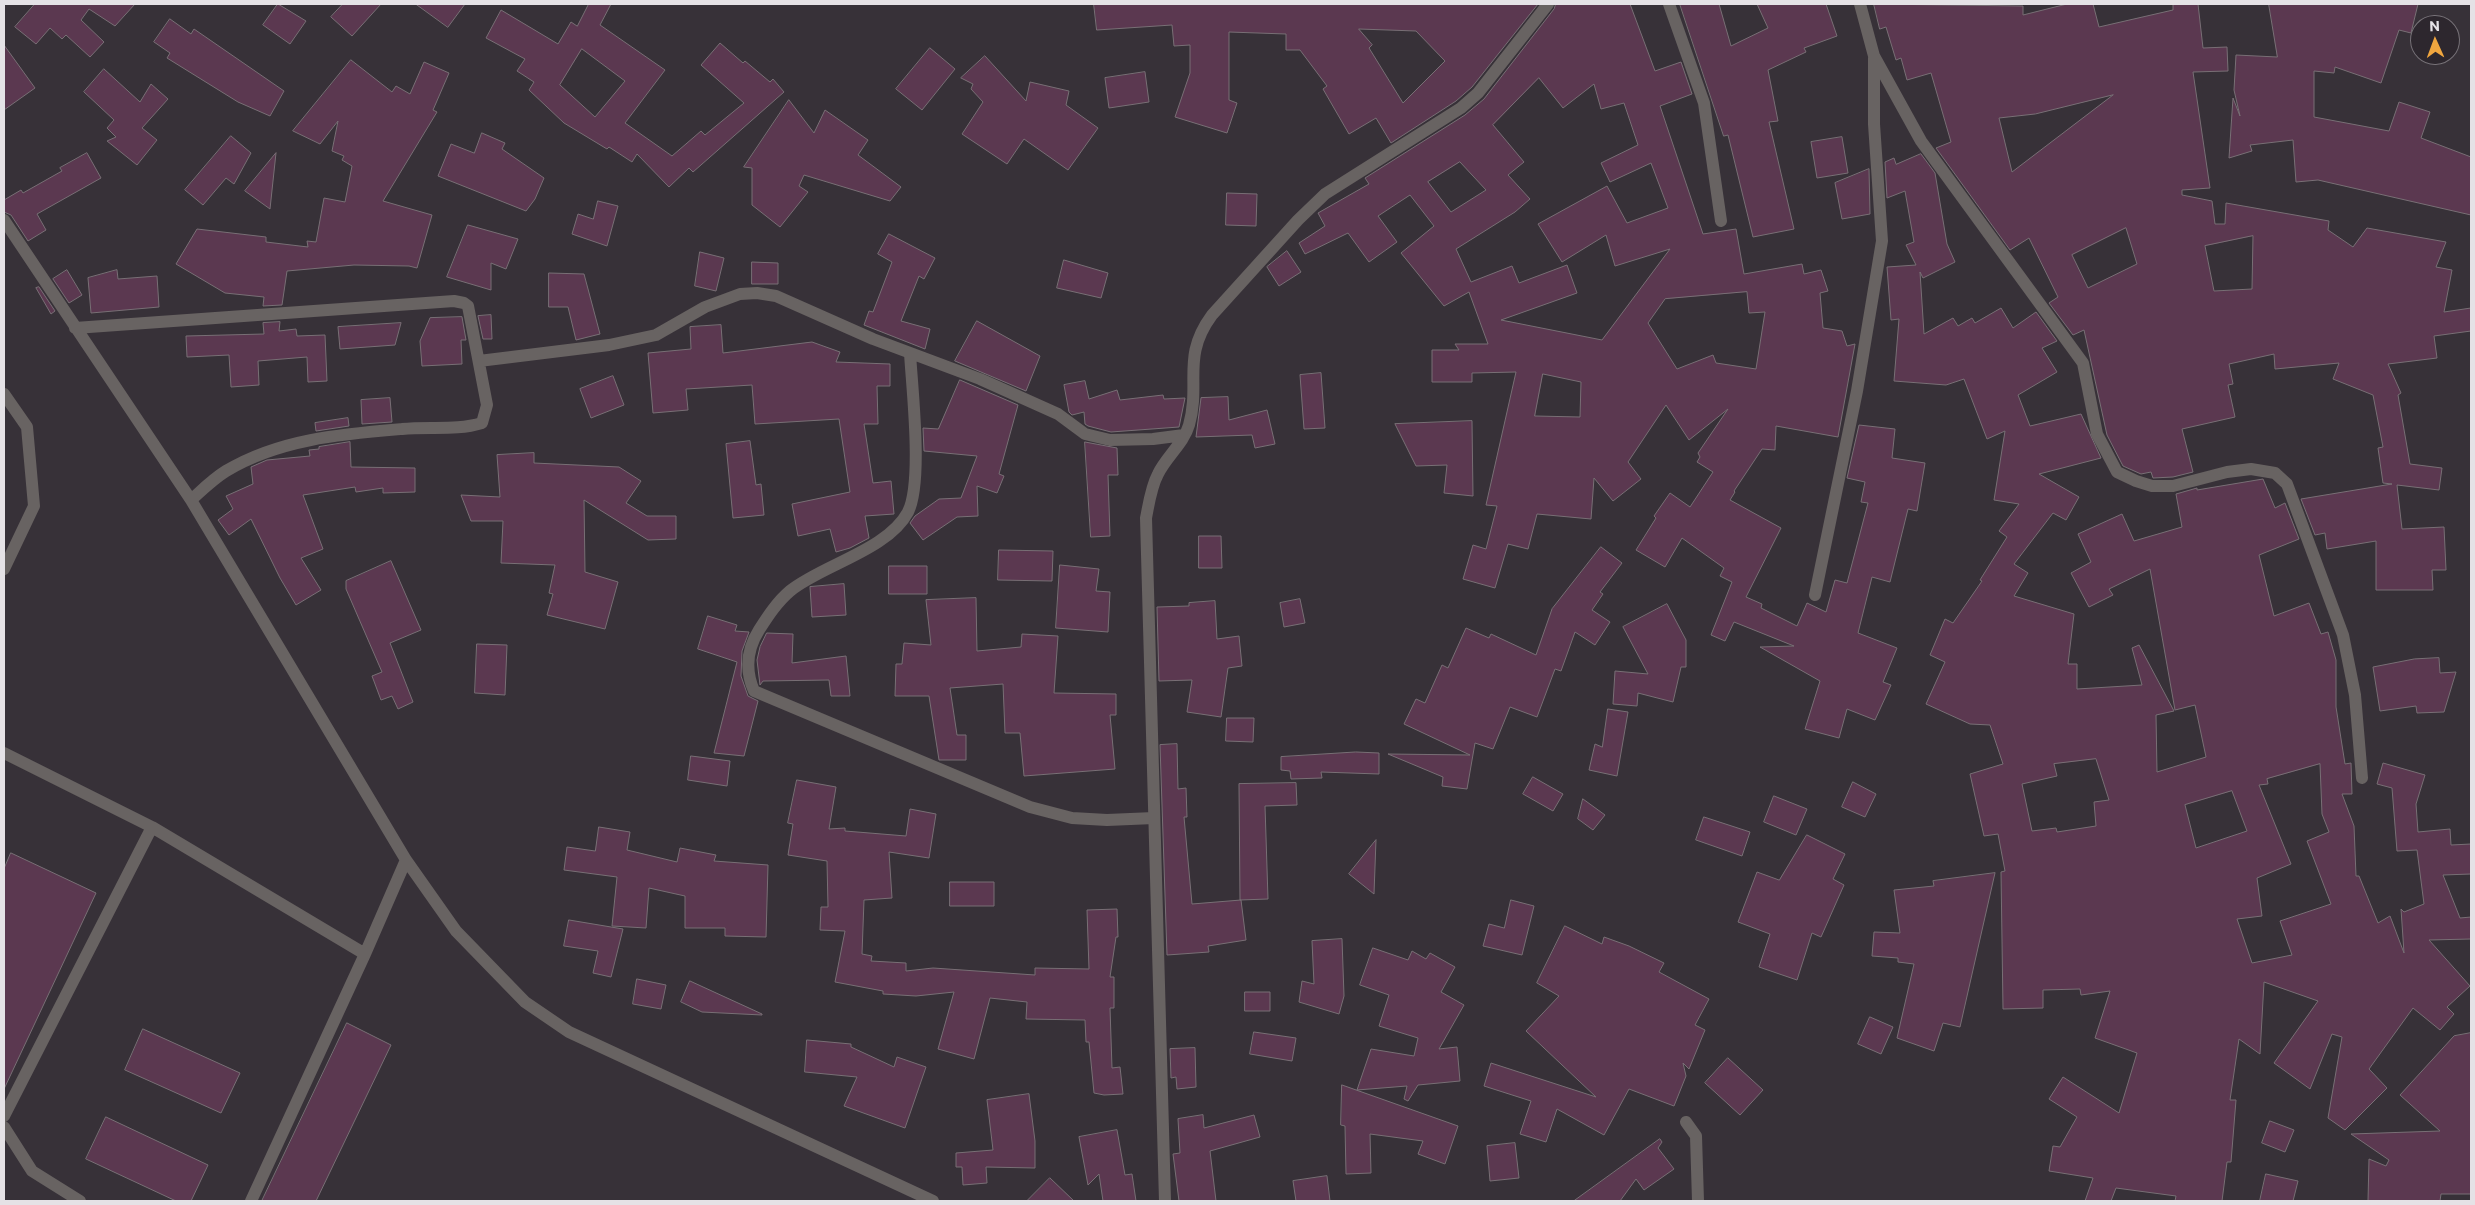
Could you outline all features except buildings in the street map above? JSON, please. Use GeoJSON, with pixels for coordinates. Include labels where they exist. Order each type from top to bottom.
{"type":"FeatureCollection","features":[{"type":"Feature","properties":{"kind":"street"},"geometry":{"type":"LineString","coordinates":[[1165,1201],[1146,518],[1150,496],[1158,474],[1184,435],[1191,413],[1194,350],[1200,330],[1298,220],[1325,194],[1447,118],[1478,93],[1548,4]]}},
{"type":"Feature","properties":{"kind":"street"},"geometry":{"type":"LineString","coordinates":[[1669,4],[1704,103],[1721,221]]}},
{"type":"Feature","properties":{"kind":"street"},"geometry":{"type":"LineString","coordinates":[[1860,4],[1874,56],[1921,141],[2082,362],[2097,434],[2117,472],[2152,486],[2173,486],[2227,472],[2250,469],[2275,473],[2287,484],[2342,635],[2355,695],[2362,778]]}},
{"type":"Feature","properties":{"kind":"street"},"geometry":{"type":"LineString","coordinates":[[1815,595],[1857,391],[1882,241],[1874,124],[1874,56]]}},
{"type":"Feature","properties":{"kind":"street"},"geometry":{"type":"LineString","coordinates":[[4,220],[191,500],[406,860],[456,931],[524,1002],[569,1032],[933,1201]]}},
{"type":"Feature","properties":{"kind":"street"},"geometry":{"type":"LineString","coordinates":[[479,361],[608,346],[656,335],[705,307],[740,294],[757,294],[776,296],[910,353],[980,379],[1058,414],[1085,434],[1116,440],[1153,439],[1184,435]]}},
{"type":"Feature","properties":{"kind":"street"},"geometry":{"type":"LineString","coordinates":[[75,328],[454,301],[464,303],[470,310],[487,405],[482,423],[469,427],[403,429],[342,434],[306,441],[247,459],[224,472],[191,500]]}},
{"type":"Feature","properties":{"kind":"street"},"geometry":{"type":"LineString","coordinates":[[910,353],[915,452],[913,485],[908,511],[896,526],[865,550],[807,580],[789,592],[771,611],[756,636],[748,659],[749,679],[754,691],[1030,807],[1072,818],[1106,820],[1154,818]]}},
{"type":"Feature","properties":{"kind":"street"},"geometry":{"type":"LineString","coordinates":[[4,394],[27,426],[34,506],[4,569]]}},
{"type":"Feature","properties":{"kind":"street"},"geometry":{"type":"LineString","coordinates":[[4,753],[152,827],[365,954]]}},
{"type":"Feature","properties":{"kind":"street"},"geometry":{"type":"LineString","coordinates":[[4,1116],[152,827]]}},
{"type":"Feature","properties":{"kind":"street"},"geometry":{"type":"LineString","coordinates":[[251,1201],[365,954],[406,860]]}},
{"type":"Feature","properties":{"kind":"street"},"geometry":{"type":"LineString","coordinates":[[1686,1122],[1696,1136],[1698,1201]]}},
{"type":"Feature","properties":{"kind":"street"},"geometry":{"type":"LineString","coordinates":[[4,1127],[32,1171],[80,1201]]}}]}
